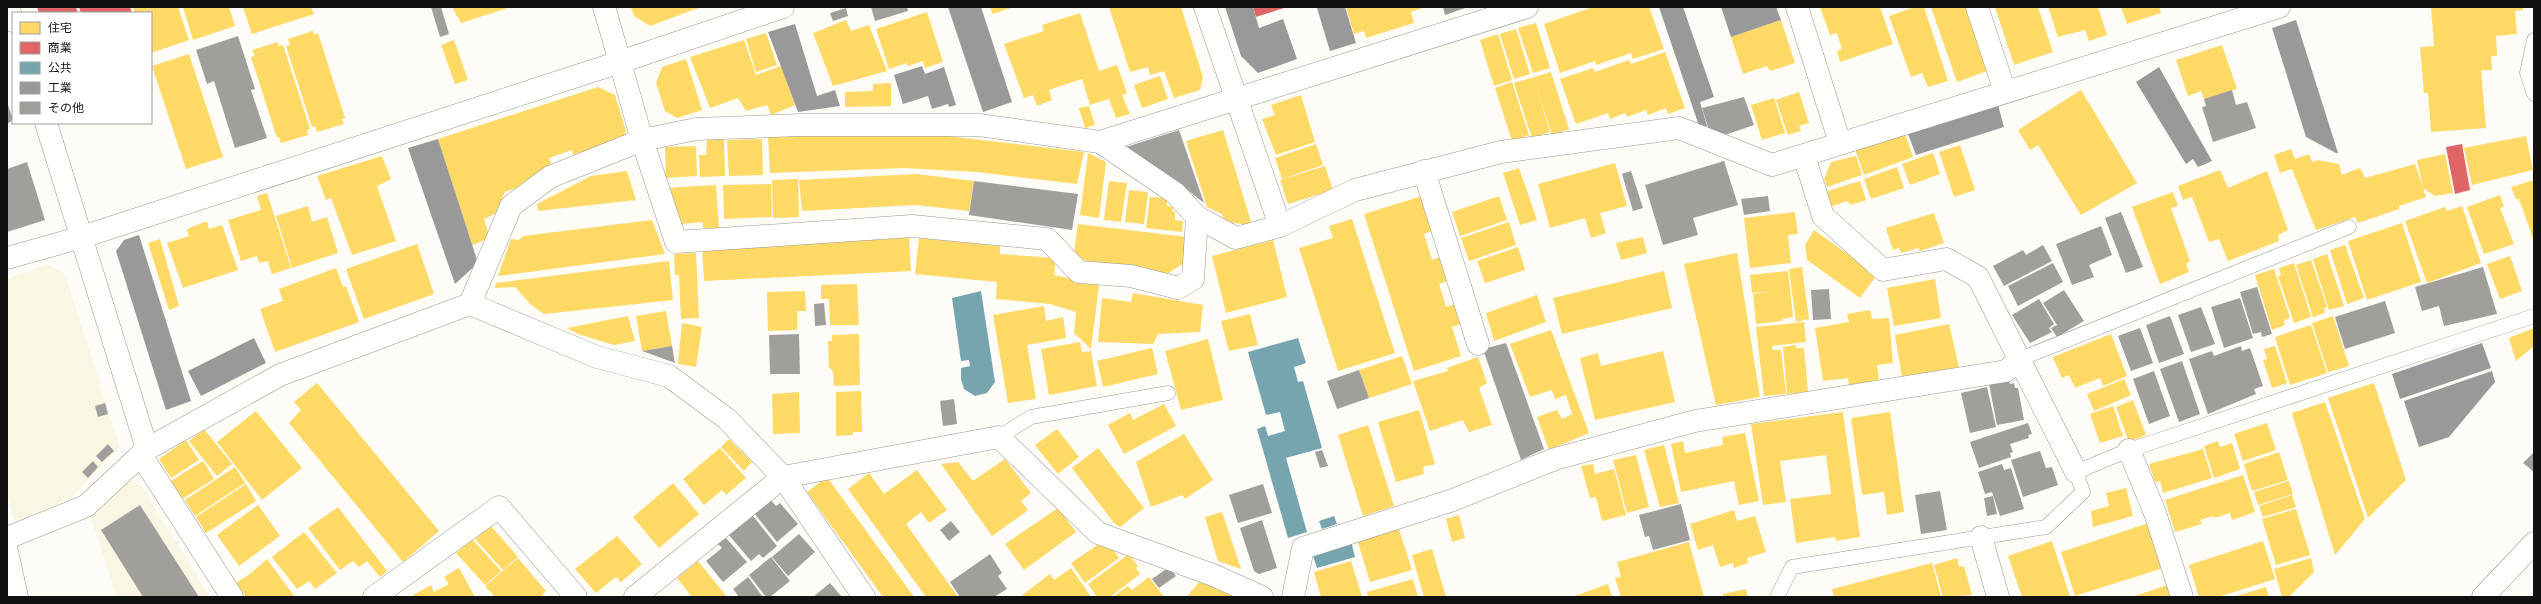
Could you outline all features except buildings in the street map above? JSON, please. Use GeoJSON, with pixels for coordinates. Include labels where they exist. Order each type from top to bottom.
{"type":"FeatureCollection","features":[{"type":"Feature","properties":{"kind":"street"},"geometry":{"type":"LineString","coordinates":[[8,7],[12,18]]}},
{"type":"Feature","properties":{"kind":"street"},"geometry":{"type":"LineString","coordinates":[[604,7],[642,140],[676,242],[920,227],[1047,239],[1079,272],[1131,276],[1178,288],[1194,279],[1197,217]]}},
{"type":"Feature","properties":{"kind":"street"},"geometry":{"type":"LineString","coordinates":[[7,258],[82,237],[620,62],[783,7]]}},
{"type":"Feature","properties":{"kind":"street"},"geometry":{"type":"LineString","coordinates":[[1205,7],[1280,226]]}},
{"type":"Feature","properties":{"kind":"street"},"geometry":{"type":"LineString","coordinates":[[470,304],[512,206],[550,177],[642,140],[696,129],[808,125],[979,125],[1100,142],[1527,7]]}},
{"type":"Feature","properties":{"kind":"street"},"geometry":{"type":"LineString","coordinates":[[1797,7],[1840,143]]}},
{"type":"Feature","properties":{"kind":"street"},"geometry":{"type":"LineString","coordinates":[[1977,7],[2005,92]]}},
{"type":"Feature","properties":{"kind":"street"},"geometry":{"type":"LineString","coordinates":[[1100,142],[1175,193],[1197,217],[1236,238],[1280,226],[1355,190],[1501,152],[1679,128],[1772,165],[2279,7]]}},
{"type":"Feature","properties":{"kind":"street"},"geometry":{"type":"LineString","coordinates":[[46,124],[82,237],[144,452],[232,597]]}},
{"type":"Feature","properties":{"kind":"street"},"geometry":{"type":"LineString","coordinates":[[1804,156],[1823,216],[1883,270],[1946,259],[1978,277],[2076,472]]}},
{"type":"Feature","properties":{"kind":"street"},"geometry":{"type":"LineString","coordinates":[[1424,171],[1478,344]]}},
{"type":"Feature","properties":{"kind":"street"},"geometry":{"type":"LineString","coordinates":[[7,538],[86,506],[144,452],[280,375],[470,304],[597,357],[669,376],[727,419],[783,477],[864,597]]}},
{"type":"Feature","properties":{"kind":"street"},"geometry":{"type":"LineString","coordinates":[[1293,597],[1303,548],[1453,500],[1555,459],[1695,421],[2006,371],[2020,359]]}},
{"type":"Feature","properties":{"kind":"street"},"geometry":{"type":"LineString","coordinates":[[635,597],[783,477],[999,437],[1098,533],[1213,575],[1262,597]]}},
{"type":"Feature","properties":{"kind":"street"},"geometry":{"type":"LineString","coordinates":[[2129,450],[2155,513],[2182,597]]}},
{"type":"Feature","properties":{"kind":"street"},"geometry":{"type":"LineString","coordinates":[[374,597],[499,507],[576,597]]}},
{"type":"Feature","properties":{"kind":"street"},"geometry":{"type":"LineString","coordinates":[[1982,537],[1998,597]]}},
{"type":"Feature","properties":{"kind":"street"},"geometry":{"type":"LineString","coordinates":[[2483,597],[2534,543]]}},
{"type":"Feature","properties":{"kind":"street"},"geometry":{"type":"LineString","coordinates":[[7,551],[17,597]]}},
{"type":"Feature","properties":{"kind":"lane"},"geometry":{"type":"LineString","coordinates":[[2534,40],[2526,73],[2534,94]]}},
{"type":"Feature","properties":{"kind":"lane"},"geometry":{"type":"LineString","coordinates":[[2020,359],[2349,227]]}},
{"type":"Feature","properties":{"kind":"lane"},"geometry":{"type":"LineString","coordinates":[[1777,597],[1792,567],[2046,527],[2083,492],[2076,472],[2129,450],[2534,316]]}},
{"type":"Feature","properties":{"kind":"lane"},"geometry":{"type":"LineString","coordinates":[[999,437],[1031,417],[1168,393]]}},
{"type":"Feature","properties":{"kind":"shaded area"},"geometry":{"type":"Polygon","coordinates":[[[47,264],[65,274],[120,447],[71,498],[15,523],[7,496],[7,279],[47,264]]]}},
{"type":"Feature","properties":{"kind":"shaded area"},"geometry":{"type":"Polygon","coordinates":[[[131,480],[143,488],[210,597],[117,597],[91,518],[96,510],[131,480]]]}}]}
